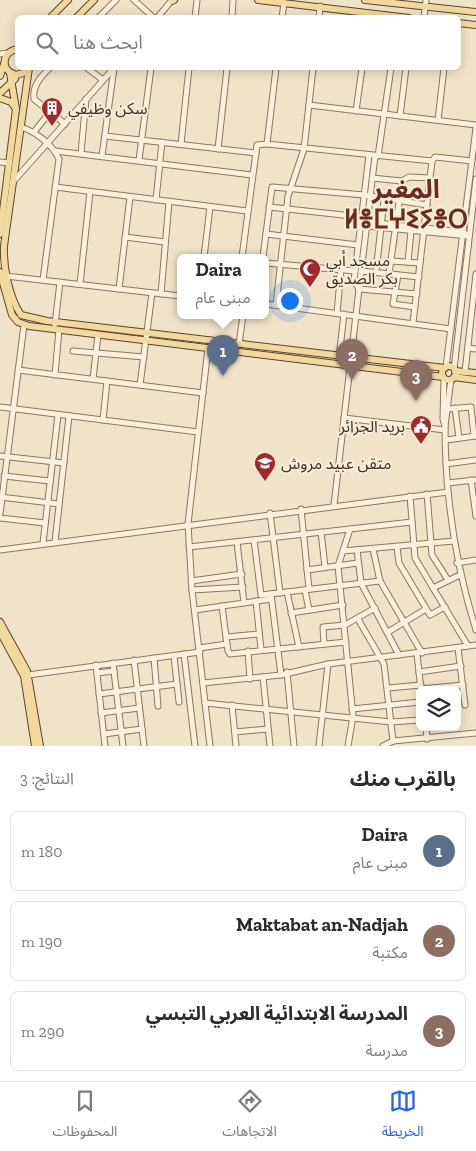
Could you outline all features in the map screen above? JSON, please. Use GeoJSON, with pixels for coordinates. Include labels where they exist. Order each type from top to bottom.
{"type":"FeatureCollection","features":[{"type":"Feature","properties":{"kind":"main road"},"geometry":{"type":"LineString","coordinates":[[53,15],[68,0]]}},
{"type":"Feature","properties":{"kind":"main road"},"geometry":{"type":"LineString","coordinates":[[79,15],[94,0]]}},
{"type":"Feature","properties":{"kind":"main road"},"geometry":{"type":"LineString","coordinates":[[258,0],[284,3],[320,3],[391,15]]}},
{"type":"Feature","properties":{"kind":"main road"},"geometry":{"type":"LineString","coordinates":[[366,0],[426,3],[476,12]]}},
{"type":"Feature","properties":{"kind":"main road"},"geometry":{"type":"LineString","coordinates":[[461,23],[476,25]]}},
{"type":"Feature","properties":{"kind":"main road"},"geometry":{"type":"LineString","coordinates":[[0,76],[14,50]]}},
{"type":"Feature","properties":{"kind":"main road"},"geometry":{"type":"LineString","coordinates":[[5,68],[20,75]]}},
{"type":"Feature","properties":{"kind":"main road"},"geometry":{"type":"LineString","coordinates":[[0,234],[4,184],[10,163],[16,109],[12,81],[5,68]]}},
{"type":"Feature","properties":{"kind":"main road"},"geometry":{"type":"LineString","coordinates":[[0,93],[26,70]]}},
{"type":"Feature","properties":{"kind":"main road"},"geometry":{"type":"LineString","coordinates":[[29,70],[4,246],[3,266],[20,315],[55,322],[445,368],[450,375]]}},
{"type":"Feature","properties":{"kind":"main road"},"geometry":{"type":"LineString","coordinates":[[0,98],[11,102],[16,109]]}},
{"type":"Feature","properties":{"kind":"main road"},"geometry":{"type":"LineString","coordinates":[[0,272],[12,315],[18,322],[24,324],[56,330],[350,366],[450,375],[476,380]]}},
{"type":"Feature","properties":{"kind":"main road"},"geometry":{"type":"LineString","coordinates":[[450,375],[465,372],[476,374]]}},
{"type":"Feature","properties":{"kind":"main road"},"geometry":{"type":"LineString","coordinates":[[0,622],[28,676],[40,746]]}},
{"type":"Feature","properties":{"kind":"main road"},"geometry":{"type":"LineString","coordinates":[[0,632],[3,642],[24,676],[35,746]]}},
{"type":"Feature","properties":{"kind":"street"},"geometry":{"type":"LineString","coordinates":[[101,15],[116,0]]}},
{"type":"Feature","properties":{"kind":"street"},"geometry":{"type":"LineString","coordinates":[[134,0],[152,15]]}},
{"type":"Feature","properties":{"kind":"street"},"geometry":{"type":"LineString","coordinates":[[159,15],[173,0]]}},
{"type":"Feature","properties":{"kind":"street"},"geometry":{"type":"LineString","coordinates":[[195,15],[197,0]]}},
{"type":"Feature","properties":{"kind":"street"},"geometry":{"type":"LineString","coordinates":[[232,15],[234,0]]}},
{"type":"Feature","properties":{"kind":"street"},"geometry":{"type":"LineString","coordinates":[[282,15],[284,3]]}},
{"type":"Feature","properties":{"kind":"street"},"geometry":{"type":"LineString","coordinates":[[0,54],[14,50]]}},
{"type":"Feature","properties":{"kind":"street"},"geometry":{"type":"LineString","coordinates":[[48,70],[40,78],[33,96],[65,124]]}},
{"type":"Feature","properties":{"kind":"street"},"geometry":{"type":"LineString","coordinates":[[90,70],[102,80]]}},
{"type":"Feature","properties":{"kind":"street"},"geometry":{"type":"LineString","coordinates":[[4,184],[14,182],[112,70]]}},
{"type":"Feature","properties":{"kind":"street"},"geometry":{"type":"LineString","coordinates":[[102,156],[114,70]]}},
{"type":"Feature","properties":{"kind":"street"},"geometry":{"type":"LineString","coordinates":[[140,160],[151,70]]}},
{"type":"Feature","properties":{"kind":"street"},"geometry":{"type":"LineString","coordinates":[[181,144],[189,70]]}},
{"type":"Feature","properties":{"kind":"street"},"geometry":{"type":"LineString","coordinates":[[218,149],[227,70]]}},
{"type":"Feature","properties":{"kind":"street"},"geometry":{"type":"LineString","coordinates":[[267,144],[276,70]]}},
{"type":"Feature","properties":{"kind":"street"},"geometry":{"type":"LineString","coordinates":[[276,305],[287,209],[291,188],[304,149],[313,70]]}},
{"type":"Feature","properties":{"kind":"street"},"geometry":{"type":"LineString","coordinates":[[356,111],[362,70]]}},
{"type":"Feature","properties":{"kind":"street"},"geometry":{"type":"LineString","coordinates":[[334,505],[357,316],[359,289],[354,281],[358,271],[367,196],[384,114],[391,70]]}},
{"type":"Feature","properties":{"kind":"street"},"geometry":{"type":"LineString","coordinates":[[400,116],[406,70]]}},
{"type":"Feature","properties":{"kind":"street"},"geometry":{"type":"LineString","coordinates":[[438,120],[444,70]]}},
{"type":"Feature","properties":{"kind":"street"},"geometry":{"type":"LineString","coordinates":[[81,153],[86,99]]}},
{"type":"Feature","properties":{"kind":"street"},"geometry":{"type":"LineString","coordinates":[[309,105],[476,126],[472,161],[474,216],[469,236],[443,419],[446,440],[447,483],[457,563],[476,630]]}},
{"type":"Feature","properties":{"kind":"street"},"geometry":{"type":"LineString","coordinates":[[34,132],[50,112]]}},
{"type":"Feature","properties":{"kind":"street"},"geometry":{"type":"LineString","coordinates":[[21,127],[34,132],[48,144],[55,151],[58,159],[43,280]]}},
{"type":"Feature","properties":{"kind":"street"},"geometry":{"type":"LineString","coordinates":[[105,136],[256,153]]}},
{"type":"Feature","properties":{"kind":"street"},"geometry":{"type":"LineString","coordinates":[[156,200],[162,142]]}},
{"type":"Feature","properties":{"kind":"street"},"geometry":{"type":"LineString","coordinates":[[242,254],[257,145],[267,144],[432,162]]}},
{"type":"Feature","properties":{"kind":"street"},"geometry":{"type":"LineString","coordinates":[[55,151],[252,175]]}},
{"type":"Feature","properties":{"kind":"street"},"geometry":{"type":"LineString","coordinates":[[367,196],[372,178],[374,156]]}},
{"type":"Feature","properties":{"kind":"street"},"geometry":{"type":"LineString","coordinates":[[413,323],[432,162],[435,157],[472,161]]}},
{"type":"Feature","properties":{"kind":"street"},"geometry":{"type":"LineString","coordinates":[[0,162],[10,163]]}},
{"type":"Feature","properties":{"kind":"street"},"geometry":{"type":"LineString","coordinates":[[372,178],[402,181],[409,177],[430,178]]}},
{"type":"Feature","properties":{"kind":"street"},"geometry":{"type":"LineString","coordinates":[[445,368],[463,235],[476,179]]}},
{"type":"Feature","properties":{"kind":"street"},"geometry":{"type":"LineString","coordinates":[[389,274],[402,181]]}},
{"type":"Feature","properties":{"kind":"street"},"geometry":{"type":"LineString","coordinates":[[263,254],[272,187],[367,196],[427,205]]}},
{"type":"Feature","properties":{"kind":"street"},"geometry":{"type":"LineString","coordinates":[[55,188],[248,212]]}},
{"type":"Feature","properties":{"kind":"street"},"geometry":{"type":"LineString","coordinates":[[80,284],[90,192]]}},
{"type":"Feature","properties":{"kind":"street"},"geometry":{"type":"LineString","coordinates":[[119,289],[130,197]]}},
{"type":"Feature","properties":{"kind":"street"},"geometry":{"type":"LineString","coordinates":[[376,272],[384,200]]}},
{"type":"Feature","properties":{"kind":"street"},"geometry":{"type":"LineString","coordinates":[[161,294],[169,202]]}},
{"type":"Feature","properties":{"kind":"street"},"geometry":{"type":"LineString","coordinates":[[204,254],[210,207]]}},
{"type":"Feature","properties":{"kind":"street"},"geometry":{"type":"LineString","coordinates":[[269,207],[381,226],[469,236]]}},
{"type":"Feature","properties":{"kind":"street"},"geometry":{"type":"LineString","coordinates":[[358,271],[358,245],[364,222]]}},
{"type":"Feature","properties":{"kind":"street"},"geometry":{"type":"LineString","coordinates":[[395,227],[411,231],[424,230]]}},
{"type":"Feature","properties":{"kind":"street"},"geometry":{"type":"LineString","coordinates":[[408,262],[411,231]]}},
{"type":"Feature","properties":{"kind":"street"},"geometry":{"type":"LineString","coordinates":[[266,234],[358,245]]}},
{"type":"Feature","properties":{"kind":"street"},"geometry":{"type":"LineString","coordinates":[[125,237],[165,242]]}},
{"type":"Feature","properties":{"kind":"street"},"geometry":{"type":"LineString","coordinates":[[391,261],[420,264]]}},
{"type":"Feature","properties":{"kind":"street"},"geometry":{"type":"LineString","coordinates":[[269,263],[419,277]]}},
{"type":"Feature","properties":{"kind":"street"},"geometry":{"type":"LineString","coordinates":[[337,313],[341,269]]}},
{"type":"Feature","properties":{"kind":"street"},"geometry":{"type":"LineString","coordinates":[[465,372],[473,328],[476,274]]}},
{"type":"Feature","properties":{"kind":"street"},"geometry":{"type":"LineString","coordinates":[[398,275],[393,304],[415,307]]}},
{"type":"Feature","properties":{"kind":"street"},"geometry":{"type":"LineString","coordinates":[[6,276],[177,296]]}},
{"type":"Feature","properties":{"kind":"street"},"geometry":{"type":"LineString","coordinates":[[55,375],[55,322],[60,282]]}},
{"type":"Feature","properties":{"kind":"street"},"geometry":{"type":"LineString","coordinates":[[359,289],[417,294]]}},
{"type":"Feature","properties":{"kind":"street"},"geometry":{"type":"LineString","coordinates":[[140,385],[152,293]]}},
{"type":"Feature","properties":{"kind":"street"},"geometry":{"type":"LineString","coordinates":[[269,304],[451,329]]}},
{"type":"Feature","properties":{"kind":"street"},"geometry":{"type":"LineString","coordinates":[[339,357],[344,314]]}},
{"type":"Feature","properties":{"kind":"street"},"geometry":{"type":"LineString","coordinates":[[240,344],[243,319]]}},
{"type":"Feature","properties":{"kind":"street"},"geometry":{"type":"LineString","coordinates":[[0,514],[24,324]]}},
{"type":"Feature","properties":{"kind":"street"},"geometry":{"type":"LineString","coordinates":[[92,379],[98,335]]}},
{"type":"Feature","properties":{"kind":"street"},"geometry":{"type":"LineString","coordinates":[[208,348],[188,524],[192,590],[210,746]]}},
{"type":"Feature","properties":{"kind":"street"},"geometry":{"type":"LineString","coordinates":[[468,348],[476,349]]}},
{"type":"Feature","properties":{"kind":"street"},"geometry":{"type":"LineString","coordinates":[[73,351],[144,357]]}},
{"type":"Feature","properties":{"kind":"street"},"geometry":{"type":"LineString","coordinates":[[18,370],[203,393]]}},
{"type":"Feature","properties":{"kind":"street"},"geometry":{"type":"LineString","coordinates":[[445,428],[450,375]]}},
{"type":"Feature","properties":{"kind":"street"},"geometry":{"type":"LineString","coordinates":[[103,420],[107,381]]}},
{"type":"Feature","properties":{"kind":"street"},"geometry":{"type":"LineString","coordinates":[[446,440],[475,436],[472,407],[448,409]]}},
{"type":"Feature","properties":{"kind":"street"},"geometry":{"type":"LineString","coordinates":[[0,408],[198,432]]}},
{"type":"Feature","properties":{"kind":"street"},"geometry":{"type":"LineString","coordinates":[[455,408],[459,438]]}},
{"type":"Feature","properties":{"kind":"street"},"geometry":{"type":"LineString","coordinates":[[43,543],[58,415]]}},
{"type":"Feature","properties":{"kind":"street"},"geometry":{"type":"LineString","coordinates":[[55,542],[69,416]]}},
{"type":"Feature","properties":{"kind":"street"},"geometry":{"type":"LineString","coordinates":[[344,418],[445,428]]}},
{"type":"Feature","properties":{"kind":"street"},"geometry":{"type":"LineString","coordinates":[[0,456],[64,463]]}},
{"type":"Feature","properties":{"kind":"street"},"geometry":{"type":"LineString","coordinates":[[446,464],[476,460]]}},
{"type":"Feature","properties":{"kind":"street"},"geometry":{"type":"LineString","coordinates":[[4,476],[50,482]]}},
{"type":"Feature","properties":{"kind":"street"},"geometry":{"type":"LineString","coordinates":[[447,483],[474,480],[476,516]]}},
{"type":"Feature","properties":{"kind":"street"},"geometry":{"type":"LineString","coordinates":[[0,550],[270,513],[448,492]]}},
{"type":"Feature","properties":{"kind":"street"},"geometry":{"type":"LineString","coordinates":[[427,494],[432,555],[448,580]]}},
{"type":"Feature","properties":{"kind":"street"},"geometry":{"type":"LineString","coordinates":[[410,496],[416,558],[468,646]]}},
{"type":"Feature","properties":{"kind":"street"},"geometry":{"type":"LineString","coordinates":[[1,497],[59,504]]}},
{"type":"Feature","properties":{"kind":"street"},"geometry":{"type":"LineString","coordinates":[[301,509],[309,610]]}},
{"type":"Feature","properties":{"kind":"street"},"geometry":{"type":"LineString","coordinates":[[270,513],[280,593]]}},
{"type":"Feature","properties":{"kind":"street"},"geometry":{"type":"LineString","coordinates":[[0,518],[45,523]]}},
{"type":"Feature","properties":{"kind":"street"},"geometry":{"type":"LineString","coordinates":[[189,547],[412,522]]}},
{"type":"Feature","properties":{"kind":"street"},"geometry":{"type":"LineString","coordinates":[[348,746],[352,709],[338,566],[350,529]]}},
{"type":"Feature","properties":{"kind":"street"},"geometry":{"type":"LineString","coordinates":[[321,532],[325,567]]}},
{"type":"Feature","properties":{"kind":"street"},"geometry":{"type":"LineString","coordinates":[[254,540],[260,595],[271,596]]}},
{"type":"Feature","properties":{"kind":"street"},"geometry":{"type":"LineString","coordinates":[[343,551],[454,541]]}},
{"type":"Feature","properties":{"kind":"street"},"geometry":{"type":"LineString","coordinates":[[237,542],[244,603]]}},
{"type":"Feature","properties":{"kind":"street"},"geometry":{"type":"LineString","coordinates":[[397,546],[399,563],[430,615],[445,607]]}},
{"type":"Feature","properties":{"kind":"street"},"geometry":{"type":"LineString","coordinates":[[373,549],[380,581],[405,622],[420,654],[421,686]]}},
{"type":"Feature","properties":{"kind":"street"},"geometry":{"type":"LineString","coordinates":[[357,550],[361,583],[399,655]]}},
{"type":"Feature","properties":{"kind":"street"},"geometry":{"type":"LineString","coordinates":[[457,563],[476,560]]}},
{"type":"Feature","properties":{"kind":"street"},"geometry":{"type":"LineString","coordinates":[[306,570],[358,563]]}},
{"type":"Feature","properties":{"kind":"street"},"geometry":{"type":"LineString","coordinates":[[192,581],[242,574]]}},
{"type":"Feature","properties":{"kind":"street"},"geometry":{"type":"LineString","coordinates":[[434,588],[460,575]]}},
{"type":"Feature","properties":{"kind":"street"},"geometry":{"type":"LineString","coordinates":[[195,610],[256,601],[280,593],[380,581]]}},
{"type":"Feature","properties":{"kind":"street"},"geometry":{"type":"LineString","coordinates":[[192,590],[243,587]]}},
{"type":"Feature","properties":{"kind":"street"},"geometry":{"type":"LineString","coordinates":[[287,592],[299,647]]}},
{"type":"Feature","properties":{"kind":"street"},"geometry":{"type":"LineString","coordinates":[[271,596],[281,675]]}},
{"type":"Feature","properties":{"kind":"street"},"geometry":{"type":"LineString","coordinates":[[256,601],[261,650]]}},
{"type":"Feature","properties":{"kind":"street"},"geometry":{"type":"LineString","coordinates":[[291,613],[343,605]]}},
{"type":"Feature","properties":{"kind":"street"},"geometry":{"type":"LineString","coordinates":[[222,606],[230,654],[346,642]]}},
{"type":"Feature","properties":{"kind":"street"},"geometry":{"type":"LineString","coordinates":[[324,644],[323,627],[345,625],[374,608]]}},
{"type":"Feature","properties":{"kind":"street"},"geometry":{"type":"LineString","coordinates":[[388,632],[426,608]]}},
{"type":"Feature","properties":{"kind":"street"},"geometry":{"type":"LineString","coordinates":[[358,619],[382,657],[388,688],[393,741]]}},
{"type":"Feature","properties":{"kind":"street"},"geometry":{"type":"LineString","coordinates":[[226,637],[259,634]]}},
{"type":"Feature","properties":{"kind":"street"},"geometry":{"type":"LineString","coordinates":[[28,676],[96,665],[174,656],[227,644]]}},
{"type":"Feature","properties":{"kind":"street"},"geometry":{"type":"LineString","coordinates":[[203,683],[281,675],[287,672],[328,664],[420,654],[476,645]]}},
{"type":"Feature","properties":{"kind":"street"},"geometry":{"type":"LineString","coordinates":[[458,648],[465,705]]}},
{"type":"Feature","properties":{"kind":"street"},"geometry":{"type":"LineString","coordinates":[[248,651],[250,679]]}},
{"type":"Feature","properties":{"kind":"street"},"geometry":{"type":"LineString","coordinates":[[184,654],[195,746]]}},
{"type":"Feature","properties":{"kind":"street"},"geometry":{"type":"LineString","coordinates":[[174,656],[179,702]]}},
{"type":"Feature","properties":{"kind":"street"},"geometry":{"type":"LineString","coordinates":[[154,658],[158,706]]}},
{"type":"Feature","properties":{"kind":"street"},"geometry":{"type":"LineString","coordinates":[[134,660],[144,746]]}},
{"type":"Feature","properties":{"kind":"street"},"geometry":{"type":"LineString","coordinates":[[113,663],[123,746]]}},
{"type":"Feature","properties":{"kind":"street"},"geometry":{"type":"LineString","coordinates":[[319,746],[321,714],[328,664]]}},
{"type":"Feature","properties":{"kind":"street"},"geometry":{"type":"LineString","coordinates":[[96,665],[105,746]]}},
{"type":"Feature","properties":{"kind":"street"},"geometry":{"type":"LineString","coordinates":[[419,672],[461,666]]}},
{"type":"Feature","properties":{"kind":"street"},"geometry":{"type":"LineString","coordinates":[[97,672],[114,671]]}},
{"type":"Feature","properties":{"kind":"street"},"geometry":{"type":"LineString","coordinates":[[287,672],[294,746]]}},
{"type":"Feature","properties":{"kind":"street"},"geometry":{"type":"LineString","coordinates":[[263,677],[270,746]]}},
{"type":"Feature","properties":{"kind":"street"},"geometry":{"type":"LineString","coordinates":[[99,694],[177,684]]}},
{"type":"Feature","properties":{"kind":"street"},"geometry":{"type":"LineString","coordinates":[[442,686],[463,684]]}},
{"type":"Feature","properties":{"kind":"street"},"geometry":{"type":"LineString","coordinates":[[388,688],[416,688]]}},
{"type":"Feature","properties":{"kind":"street"},"geometry":{"type":"LineString","coordinates":[[205,702],[352,719],[391,722],[416,720]]}},
{"type":"Feature","properties":{"kind":"street"},"geometry":{"type":"LineString","coordinates":[[352,709],[416,703]]}},
{"type":"Feature","properties":{"kind":"street"},"geometry":{"type":"LineString","coordinates":[[232,705],[236,746]]}},
{"type":"Feature","properties":{"kind":"street"},"geometry":{"type":"LineString","coordinates":[[101,713],[139,708]]}},
{"type":"Feature","properties":{"kind":"street"},"geometry":{"type":"LineString","coordinates":[[104,734],[142,729]]}},
{"type":"Feature","properties":{"kind":"street"},"geometry":{"type":"LineString","coordinates":[[235,732],[268,729]]}},
{"type":"Feature","properties":{"kind":"street"},"geometry":{"type":"LineString","coordinates":[[426,731],[427,739]]}},
{"type":"Feature","properties":{"kind":"street"},"geometry":{"type":"LineString","coordinates":[[383,746],[393,741],[420,743],[427,739],[476,733]]}},
{"type":"Feature","properties":{"kind":"place","name":"سكن وظيفي"},"geometry":{"type":"Point","coordinates":[52,127]}},
{"type":"Feature","properties":{"kind":"place","name":"مسجد أبي بكر الصديق"},"geometry":{"type":"Point","coordinates":[310,288]}},
{"type":"Feature","properties":{"kind":"place","name":"Daira"},"geometry":{"type":"Point","coordinates":[223,376]}},
{"type":"Feature","properties":{"kind":"place","name":"Maktabat an-Nadjah"},"geometry":{"type":"Point","coordinates":[352,380]}},
{"type":"Feature","properties":{"kind":"place","name":"المدرسة الابتدائية العربي التبسي"},"geometry":{"type":"Point","coordinates":[416,401]}},
{"type":"Feature","properties":{"kind":"place","name":"بريد الجزائر"},"geometry":{"type":"Point","coordinates":[421,445]}},
{"type":"Feature","properties":{"kind":"place","name":"متقن عبيد مروش"},"geometry":{"type":"Point","coordinates":[265,482]}},
{"type":"Feature","properties":{"kind":"district","name":"المغير ⵍⴻⵎⵖⵉⵢⴻⵔ"},"geometry":{"type":"Point","coordinates":[406,204]}}]}
